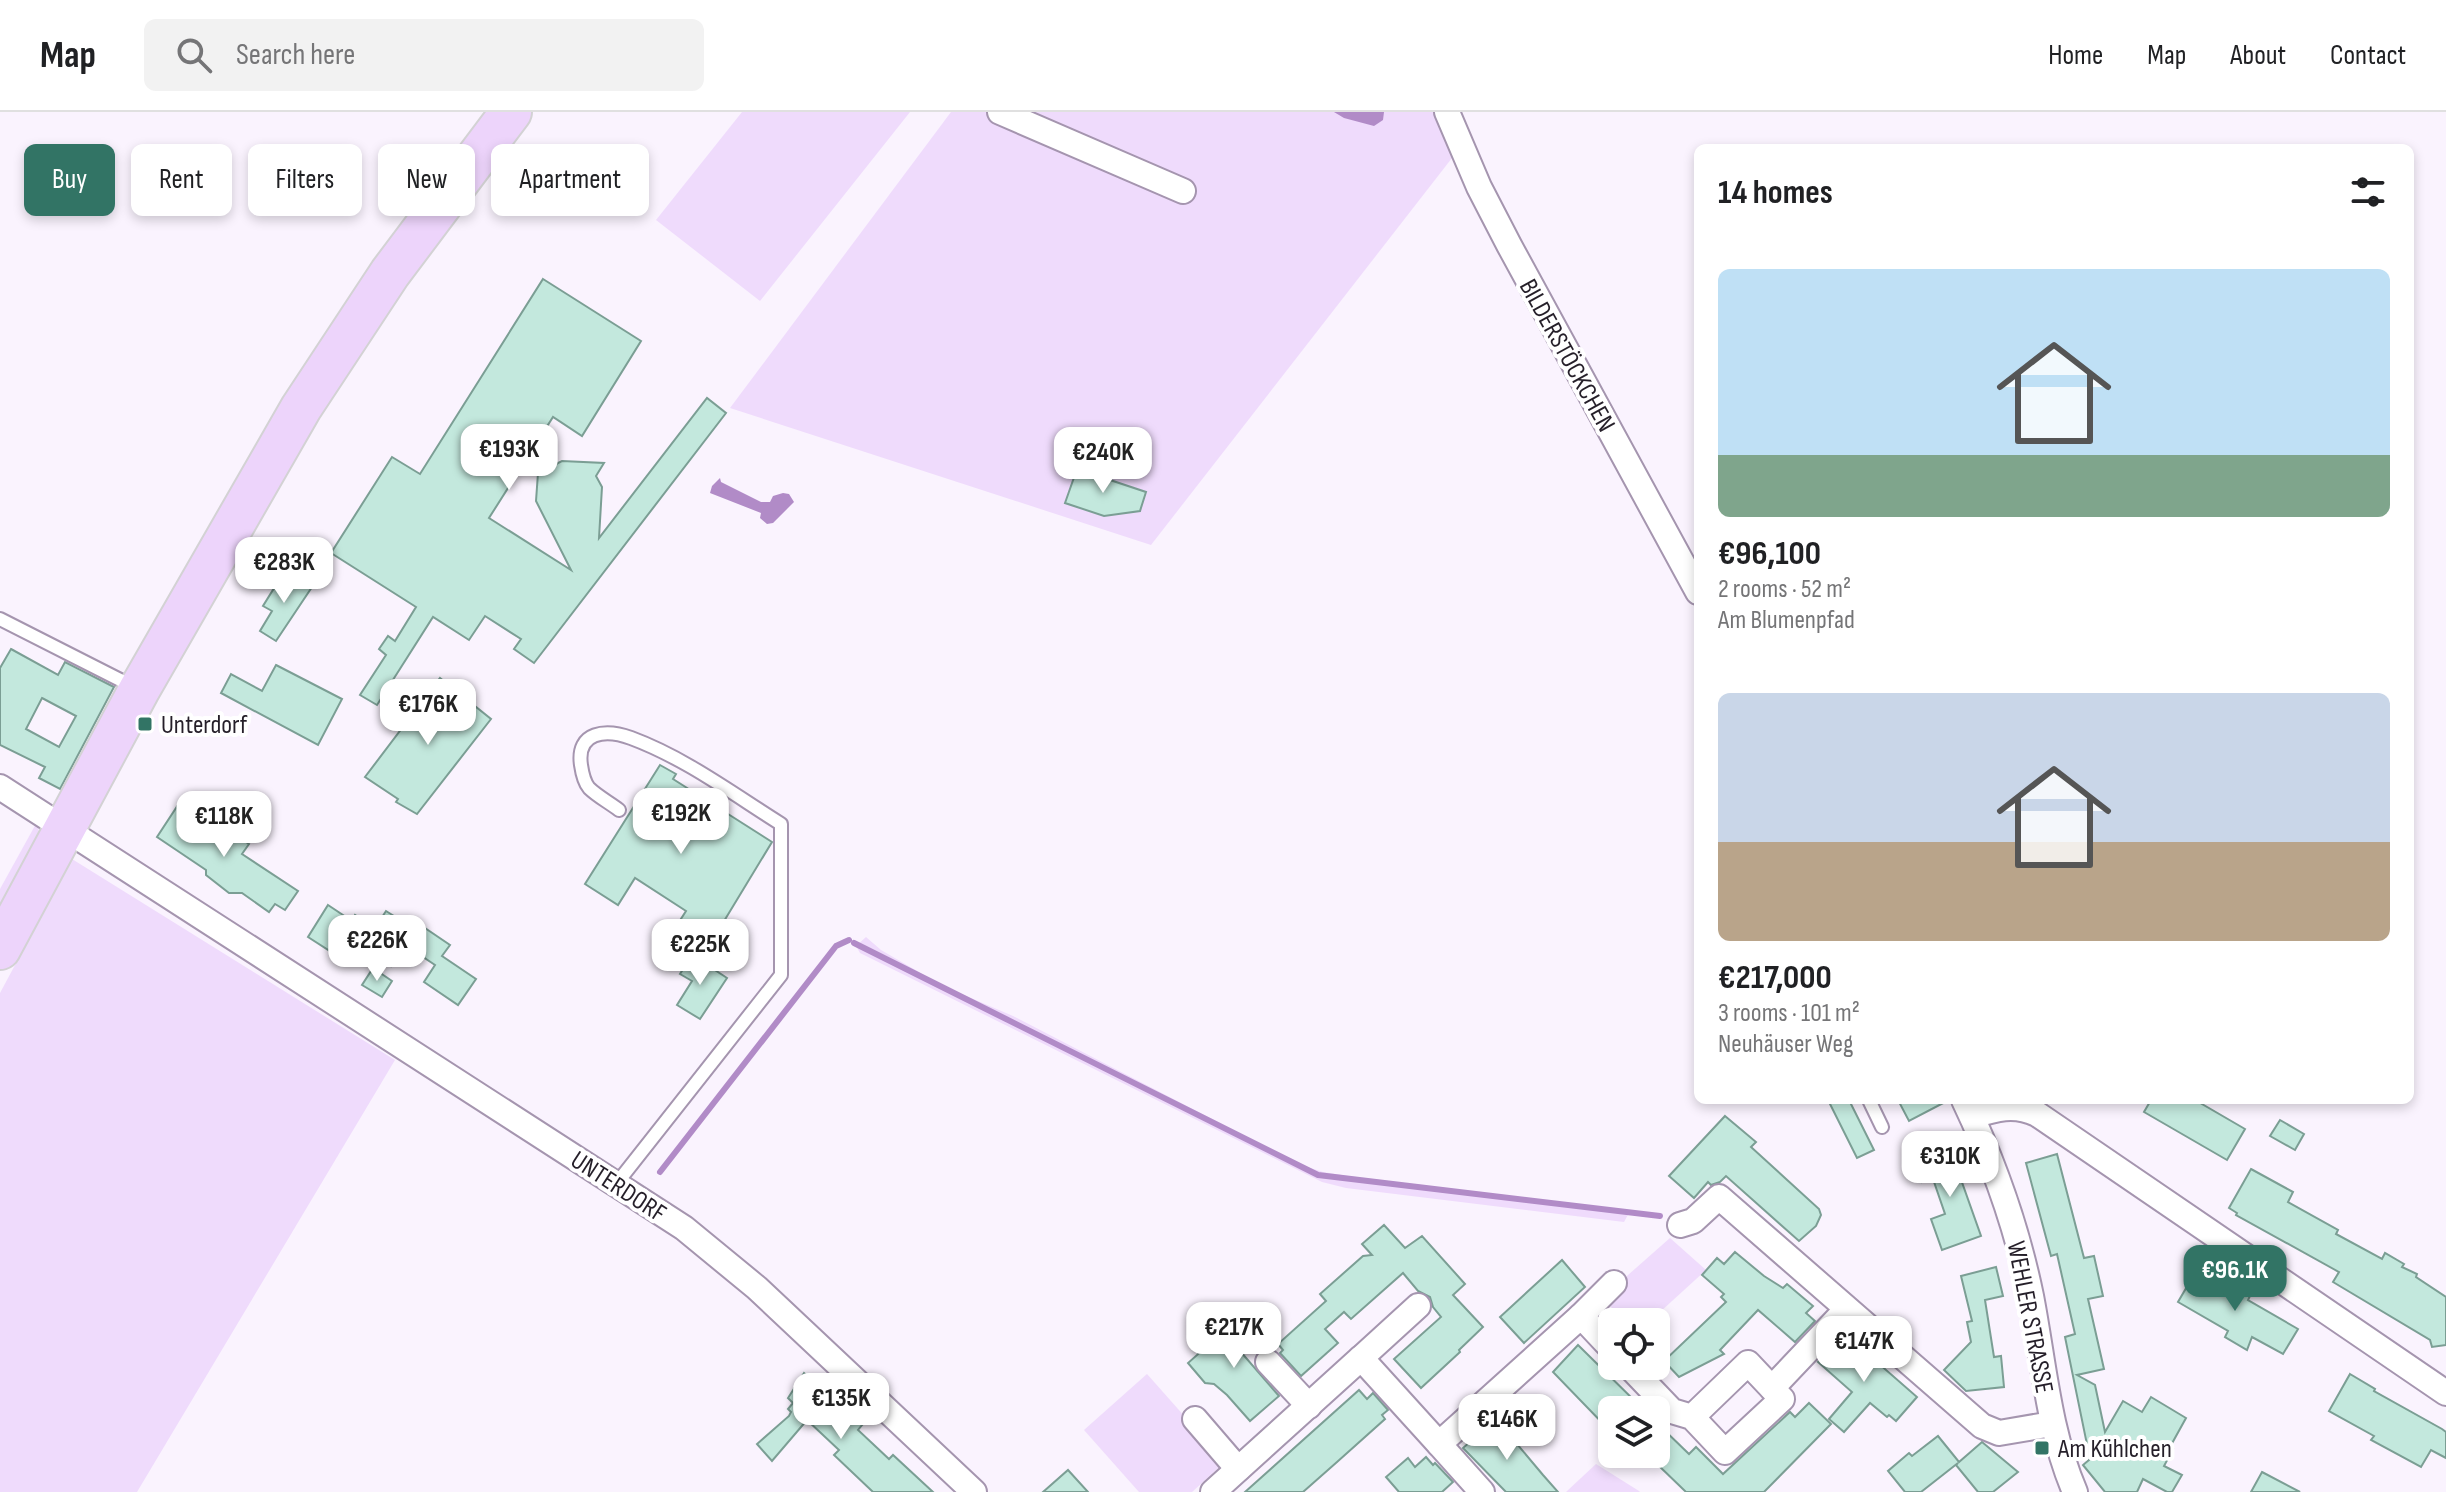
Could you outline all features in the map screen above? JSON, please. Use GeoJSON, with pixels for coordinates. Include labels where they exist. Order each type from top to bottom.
{"type":"FeatureCollection","features":[{"type":"Feature","properties":{"kind":"main road"},"geometry":{"type":"LineString","coordinates":[[0,949],[139,690],[301,408],[352,328],[511,112]]}},
{"type":"Feature","properties":{"kind":"street"},"geometry":{"type":"LineString","coordinates":[[1000,112],[1183,191]]}},
{"type":"Feature","properties":{"kind":"street","name":"BILDERSTÖCKCHEN"},"geometry":{"type":"LineString","coordinates":[[1447,112],[1479,187],[1515,258],[1694,585]]}},
{"type":"Feature","properties":{"kind":"street","name":"UNTERDORF"},"geometry":{"type":"LineString","coordinates":[[0,787],[684,1228],[736,1269],[974,1492]]}},
{"type":"Feature","properties":{"kind":"street"},"geometry":{"type":"LineString","coordinates":[[1968,1108],[2024,1108],[2037,1114],[2446,1393]]}},
{"type":"Feature","properties":{"kind":"street","name":"WEHLER STRASSE"},"geometry":{"type":"LineString","coordinates":[[1968,1108],[1996,1174],[2019,1245],[2052,1424],[2075,1492]]}},
{"type":"Feature","properties":{"kind":"street"},"geometry":{"type":"LineString","coordinates":[[1680,1225],[1693,1221],[1719,1197],[1987,1429],[2006,1433],[2052,1424]]}},
{"type":"Feature","properties":{"kind":"street"},"geometry":{"type":"LineString","coordinates":[[1439,1444],[1614,1283]]}},
{"type":"Feature","properties":{"kind":"street"},"geometry":{"type":"LineString","coordinates":[[1213,1492],[1418,1306]]}},
{"type":"Feature","properties":{"kind":"street"},"geometry":{"type":"LineString","coordinates":[[1772,1388],[1846,1310]]}},
{"type":"Feature","properties":{"kind":"street"},"geometry":{"type":"LineString","coordinates":[[1581,1316],[1598,1334]]}},
{"type":"Feature","properties":{"kind":"street"},"geometry":{"type":"LineString","coordinates":[[1361,1358],[1482,1492]]}},
{"type":"Feature","properties":{"kind":"street"},"geometry":{"type":"LineString","coordinates":[[1268,1362],[1309,1406]]}},
{"type":"Feature","properties":{"kind":"street"},"geometry":{"type":"LineString","coordinates":[[1642,1380],[1672,1411],[1692,1417],[1725,1452],[1782,1399],[1748,1363],[1692,1417]]}},
{"type":"Feature","properties":{"kind":"street"},"geometry":{"type":"LineString","coordinates":[[1195,1419],[1238,1469]]}},
{"type":"Feature","properties":{"kind":"lane"},"geometry":{"type":"LineString","coordinates":[[0,619],[139,690]]}},
{"type":"Feature","properties":{"kind":"lane"},"geometry":{"type":"LineString","coordinates":[[617,1183],[781,975],[782,915],[781,824],[666,754],[628,737],[606,734],[591,736],[583,743],[579,756],[587,786],[619,810]]}},
{"type":"Feature","properties":{"kind":"lane"},"geometry":{"type":"LineString","coordinates":[[1871,1104],[1882,1127]]}},
{"type":"Feature","properties":{"kind":"shaded area"},"geometry":{"type":"Polygon","coordinates":[[[742,112],[910,112],[760,301],[656,220],[742,112]]]}},
{"type":"Feature","properties":{"kind":"shaded area"},"geometry":{"type":"Polygon","coordinates":[[[951,112],[1434,112],[1452,158],[1151,545],[730,408],[951,112]]]}},
{"type":"Feature","properties":{"kind":"shaded area"},"geometry":{"type":"Polygon","coordinates":[[[1334,112],[1384,112],[1383,120],[1374,126],[1334,112]]]}},
{"type":"Feature","properties":{"kind":"shaded area"},"geometry":{"type":"Polygon","coordinates":[[[720,478],[721,482],[761,502],[770,502],[773,496],[783,493],[789,494],[794,502],[773,523],[767,524],[760,518],[761,513],[710,493],[720,478]]]}},
{"type":"Feature","properties":{"kind":"shaded area"},"geometry":{"type":"Polygon","coordinates":[[[37,822],[40,837],[0,913],[0,889],[37,822]]]}},
{"type":"Feature","properties":{"kind":"shaded area"},"geometry":{"type":"Polygon","coordinates":[[[72,859],[395,1060],[137,1492],[0,1492],[0,993],[72,859]]]}},
{"type":"Feature","properties":{"kind":"shaded area"},"geometry":{"type":"Polygon","coordinates":[[[866,937],[881,950],[943,986],[1013,1016],[1301,1165],[1348,1176],[1630,1211],[1624,1222],[1346,1188],[1322,1182],[860,953],[856,946],[866,937]]]}},
{"type":"Feature","properties":{"kind":"shaded area"},"geometry":{"type":"Polygon","coordinates":[[[1670,1238],[1706,1270],[1664,1308],[1612,1308],[1602,1298],[1670,1238]]]}},
{"type":"Feature","properties":{"kind":"shaded area"},"geometry":{"type":"Polygon","coordinates":[[[1147,1374],[1225,1462],[1192,1492],[1139,1492],[1084,1430],[1147,1374]]]}},
{"type":"Feature","properties":{"kind":"shaded area"},"geometry":{"type":"Polygon","coordinates":[[[1596,1464],[1640,1492],[1566,1492],[1596,1464]]]}},
{"type":"Feature","properties":{"kind":"building"},"geometry":{"type":"Polygon","coordinates":[[[543,279],[641,341],[582,436],[553,417],[489,518],[571,570],[536,501],[538,473],[562,461],[604,463],[596,476],[602,487],[599,538],[707,398],[726,413],[534,663],[514,649],[521,639],[485,616],[469,640],[433,617],[377,705],[360,695],[386,655],[379,649],[388,636],[395,641],[416,607],[331,553],[392,457],[420,474],[543,279]]]}},
{"type":"Feature","properties":{"kind":"building"},"geometry":{"type":"Polygon","coordinates":[[[1077,469],[1146,492],[1140,511],[1104,516],[1065,503],[1077,469]]]}},
{"type":"Feature","properties":{"kind":"building"},"geometry":{"type":"Polygon","coordinates":[[[281,577],[292,584],[297,577],[312,587],[276,641],[260,631],[272,611],[263,606],[281,577]]]}},
{"type":"Feature","properties":{"kind":"building"},"geometry":{"type":"Polygon","coordinates":[[[11,649],[58,675],[65,662],[114,687],[60,789],[39,778],[45,767],[0,745],[0,668],[11,649]],[[42,698],[26,729],[59,747],[76,716],[42,698]]]}},
{"type":"Feature","properties":{"kind":"building"},"geometry":{"type":"Polygon","coordinates":[[[276,665],[342,699],[318,745],[221,693],[231,674],[262,691],[276,665]]]}},
{"type":"Feature","properties":{"kind":"building"},"geometry":{"type":"Polygon","coordinates":[[[440,678],[491,719],[417,814],[365,777],[440,678]]]}},
{"type":"Feature","properties":{"kind":"building"},"geometry":{"type":"Polygon","coordinates":[[[660,765],[676,774],[673,779],[772,842],[718,931],[711,926],[694,952],[670,936],[686,911],[635,878],[618,905],[585,884],[660,765]]]}},
{"type":"Feature","properties":{"kind":"building"},"geometry":{"type":"Polygon","coordinates":[[[180,802],[249,844],[242,854],[298,891],[285,910],[275,904],[269,912],[242,893],[229,893],[206,875],[206,870],[157,837],[180,802]]]}},
{"type":"Feature","properties":{"kind":"building"},"geometry":{"type":"Polygon","coordinates":[[[328,905],[352,921],[355,915],[375,928],[386,911],[402,921],[404,918],[417,926],[419,924],[450,945],[442,956],[476,979],[458,1005],[424,982],[435,965],[405,945],[391,966],[345,934],[333,953],[308,937],[328,905]]]}},
{"type":"Feature","properties":{"kind":"building"},"geometry":{"type":"Polygon","coordinates":[[[692,955],[727,978],[700,1019],[677,1005],[692,981],[680,974],[692,955]]]}},
{"type":"Feature","properties":{"kind":"building"},"geometry":{"type":"Polygon","coordinates":[[[373,968],[392,981],[382,997],[362,985],[373,968]]]}},
{"type":"Feature","properties":{"kind":"building"},"geometry":{"type":"Polygon","coordinates":[[[1830,1104],[1851,1104],[1874,1150],[1857,1158],[1830,1104]]]}},
{"type":"Feature","properties":{"kind":"building"},"geometry":{"type":"Polygon","coordinates":[[[1900,1104],[1941,1104],[1909,1121],[1900,1104]]]}},
{"type":"Feature","properties":{"kind":"building"},"geometry":{"type":"Polygon","coordinates":[[[2149,1104],[2202,1104],[2245,1129],[2227,1160],[2144,1112],[2149,1104]]]}},
{"type":"Feature","properties":{"kind":"building"},"geometry":{"type":"Polygon","coordinates":[[[1725,1116],[1756,1142],[1751,1147],[1819,1209],[1821,1215],[1816,1226],[1799,1241],[1726,1176],[1711,1185],[1708,1182],[1694,1198],[1669,1176],[1725,1116]]]}},
{"type":"Feature","properties":{"kind":"building"},"geometry":{"type":"Polygon","coordinates":[[[2280,1120],[2304,1134],[2295,1150],[2270,1136],[2280,1120]]]}},
{"type":"Feature","properties":{"kind":"building"},"geometry":{"type":"Polygon","coordinates":[[[1959,1146],[1966,1168],[1958,1171],[1981,1236],[1942,1250],[1931,1219],[1945,1214],[1933,1179],[1922,1182],[1916,1165],[1936,1158],[1934,1154],[1959,1146]]]}},
{"type":"Feature","properties":{"kind":"building"},"geometry":{"type":"Polygon","coordinates":[[[2057,1154],[2084,1258],[2094,1256],[2103,1296],[2088,1299],[2104,1369],[2077,1375],[2095,1385],[2105,1432],[2123,1401],[2142,1412],[2151,1397],[2186,1418],[2170,1447],[2173,1449],[2164,1466],[2182,1475],[2172,1492],[2143,1479],[2137,1492],[2105,1492],[2083,1465],[2090,1459],[2065,1337],[2075,1334],[2057,1254],[2051,1256],[2026,1163],[2057,1154]]]}},
{"type":"Feature","properties":{"kind":"building"},"geometry":{"type":"Polygon","coordinates":[[[2251,1169],[2293,1192],[2288,1202],[2338,1230],[2336,1234],[2382,1259],[2385,1253],[2446,1297],[2446,1345],[2432,1347],[2430,1340],[2333,1282],[2339,1272],[2236,1215],[2229,1208],[2251,1169]]]}},
{"type":"Feature","properties":{"kind":"building"},"geometry":{"type":"Polygon","coordinates":[[[1384,1225],[1405,1248],[1422,1236],[1465,1284],[1453,1295],[1483,1327],[1421,1388],[1394,1359],[1441,1317],[1430,1297],[1418,1291],[1403,1273],[1351,1319],[1344,1312],[1325,1329],[1338,1343],[1301,1376],[1280,1353],[1283,1350],[1278,1344],[1326,1301],[1320,1294],[1363,1256],[1372,1255],[1362,1244],[1384,1225]]]}},
{"type":"Feature","properties":{"kind":"building"},"geometry":{"type":"Polygon","coordinates":[[[1735,1252],[1783,1288],[1787,1284],[1813,1306],[1806,1313],[1815,1321],[1795,1342],[1758,1310],[1720,1350],[1724,1354],[1679,1377],[1670,1367],[1670,1355],[1726,1302],[1721,1297],[1724,1294],[1702,1275],[1717,1258],[1724,1264],[1735,1252]]]}},
{"type":"Feature","properties":{"kind":"building"},"geometry":{"type":"Polygon","coordinates":[[[1562,1260],[1585,1287],[1524,1343],[1500,1317],[1562,1260]]]}},
{"type":"Feature","properties":{"kind":"building"},"geometry":{"type":"Polygon","coordinates":[[[2199,1266],[2298,1329],[2283,1354],[2252,1337],[2247,1350],[2225,1337],[2228,1331],[2178,1302],[2199,1266]]]}},
{"type":"Feature","properties":{"kind":"building"},"geometry":{"type":"Polygon","coordinates":[[[1996,1267],[2003,1296],[1985,1300],[1994,1357],[2001,1356],[2004,1387],[1966,1391],[1944,1370],[1971,1342],[1967,1322],[1972,1321],[1961,1276],[1996,1267]]]}},
{"type":"Feature","properties":{"kind":"building"},"geometry":{"type":"Polygon","coordinates":[[[1236,1312],[1251,1329],[1234,1344],[1279,1396],[1250,1421],[1227,1395],[1214,1384],[1205,1383],[1188,1363],[1223,1332],[1219,1327],[1236,1312]]]}},
{"type":"Feature","properties":{"kind":"building"},"geometry":{"type":"Polygon","coordinates":[[[1846,1335],[1917,1397],[1896,1421],[1870,1403],[1844,1432],[1829,1419],[1852,1392],[1818,1362],[1846,1335]]]}},
{"type":"Feature","properties":{"kind":"building"},"geometry":{"type":"Polygon","coordinates":[[[1578,1345],[1598,1365],[1598,1380],[1614,1380],[1630,1396],[1598,1396],[1598,1419],[1553,1372],[1578,1345]]]}},
{"type":"Feature","properties":{"kind":"building"},"geometry":{"type":"Polygon","coordinates":[[[804,1373],[862,1425],[858,1430],[889,1459],[893,1455],[933,1492],[873,1492],[834,1455],[839,1450],[807,1420],[772,1461],[757,1444],[789,1416],[791,1412],[788,1409],[793,1403],[788,1398],[804,1373]]]}},
{"type":"Feature","properties":{"kind":"building"},"geometry":{"type":"Polygon","coordinates":[[[2350,1374],[2446,1432],[2446,1458],[2431,1450],[2421,1467],[2371,1440],[2374,1436],[2329,1411],[2350,1374]]]}},
{"type":"Feature","properties":{"kind":"building"},"geometry":{"type":"Polygon","coordinates":[[[1359,1390],[1367,1399],[1373,1393],[1388,1410],[1382,1415],[1385,1419],[1337,1462],[1303,1492],[1245,1492],[1359,1390]]]}},
{"type":"Feature","properties":{"kind":"building"},"geometry":{"type":"Polygon","coordinates":[[[1809,1403],[1831,1424],[1764,1492],[1686,1492],[1661,1468],[1670,1468],[1670,1436],[1689,1454],[1696,1447],[1723,1474],[1790,1412],[1795,1417],[1809,1403]]]}},
{"type":"Feature","properties":{"kind":"building"},"geometry":{"type":"Polygon","coordinates":[[[1496,1419],[1558,1492],[1506,1492],[1463,1448],[1496,1419]]]}},
{"type":"Feature","properties":{"kind":"building"},"geometry":{"type":"Polygon","coordinates":[[[1938,1436],[1959,1462],[1982,1442],[2018,1472],[1993,1492],[1978,1492],[1956,1465],[1958,1463],[1921,1492],[1905,1492],[1888,1471],[1909,1453],[1912,1456],[1938,1436]]]}},
{"type":"Feature","properties":{"kind":"building"},"geometry":{"type":"Polygon","coordinates":[[[1426,1457],[1453,1482],[1442,1492],[1399,1492],[1386,1477],[1408,1458],[1415,1467],[1426,1457]]]}},
{"type":"Feature","properties":{"kind":"building"},"geometry":{"type":"Polygon","coordinates":[[[1068,1470],[1088,1492],[1043,1492],[1068,1470]]]}},
{"type":"Feature","properties":{"kind":"building"},"geometry":{"type":"Polygon","coordinates":[[[2262,1472],[2300,1492],[2251,1492],[2262,1472]]]}},
{"type":"Feature","properties":{"kind":"waterway"},"geometry":{"type":"LineString","coordinates":[[660,1172],[836,946],[849,940]]}},
{"type":"Feature","properties":{"kind":"waterway"},"geometry":{"type":"LineString","coordinates":[[854,943],[1318,1175],[1660,1216]]}},
{"type":"Feature","properties":{"kind":"place","name":"Unterdorf"},"geometry":{"type":"Point","coordinates":[145,724]}},
{"type":"Feature","properties":{"kind":"place","name":"Am Kühlchen"},"geometry":{"type":"Point","coordinates":[2042,1448]}}]}
